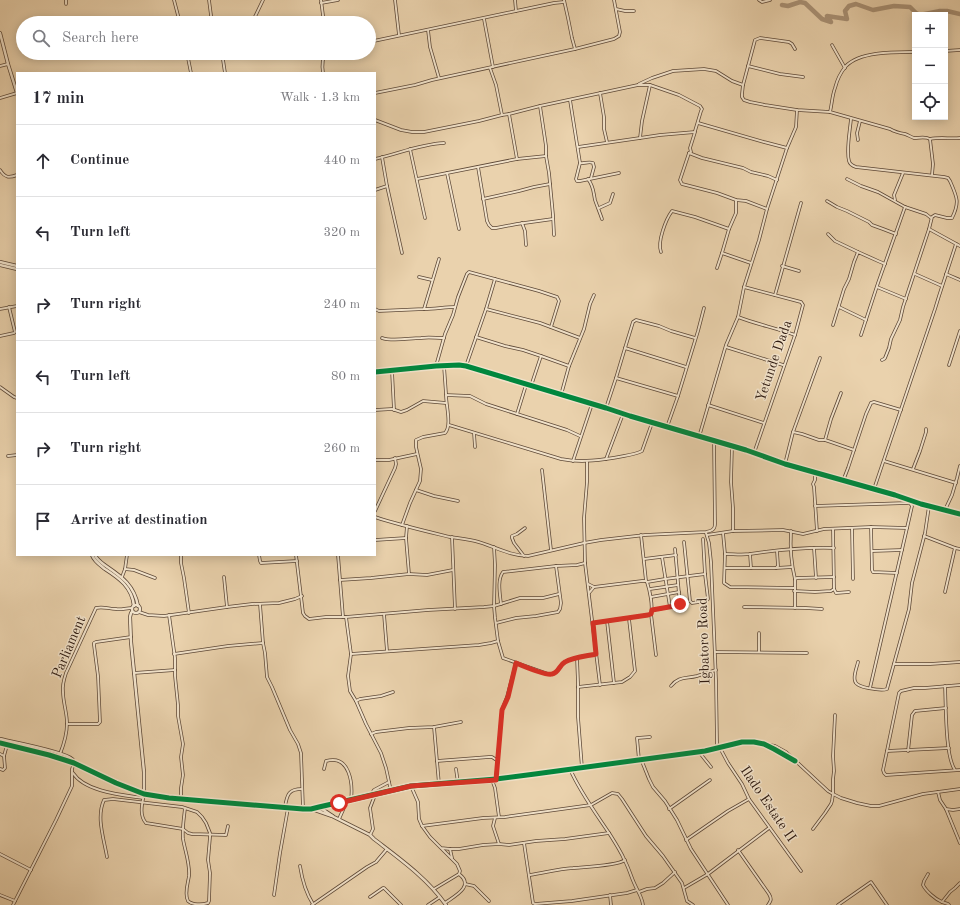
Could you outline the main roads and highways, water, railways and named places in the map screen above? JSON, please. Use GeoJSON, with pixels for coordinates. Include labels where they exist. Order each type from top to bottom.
{"type":"FeatureCollection","features":[{"type":"Feature","properties":{"kind":"waterway"},"geometry":{"type":"LineString","coordinates":[[782,5],[788,6],[800,2],[805,3],[822,19],[831,22],[827,16],[847,19],[845,11],[849,6],[856,4],[873,10],[894,6],[910,7],[920,15],[940,11],[960,14]]}}]}
